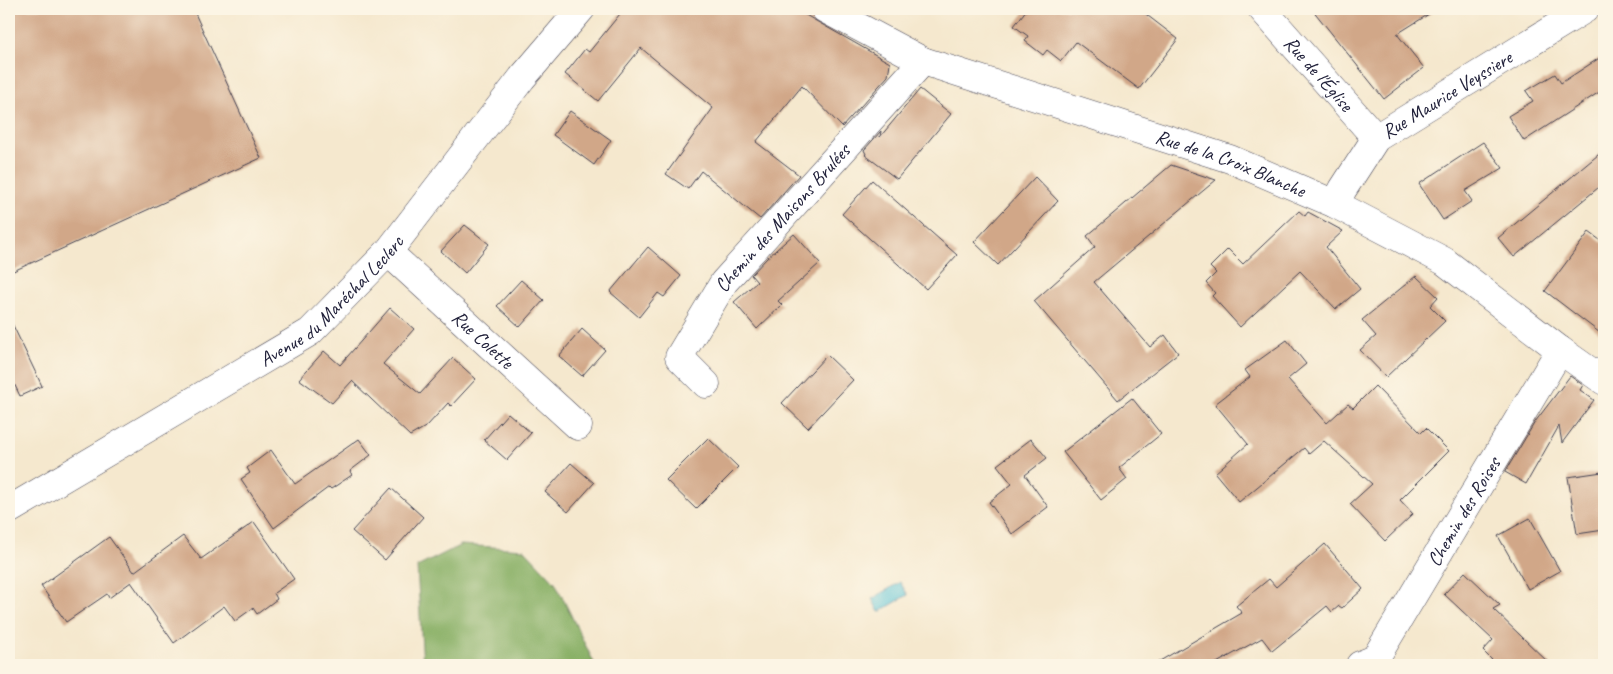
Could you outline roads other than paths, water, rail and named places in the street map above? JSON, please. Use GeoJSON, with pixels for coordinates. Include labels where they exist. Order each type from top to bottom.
{"type":"FeatureCollection","features":[{"type":"Feature","properties":{"kind":"street","name":"Avenue du Maréchal Leclerc"},"geometry":{"type":"LineString","coordinates":[[9,510],[310,332],[388,252],[522,78],[581,9]]}},
{"type":"Feature","properties":{"kind":"street","name":"Rue de la Croix Blanche"},"geometry":{"type":"LineString","coordinates":[[826,9],[923,61],[1230,159],[1335,204],[1444,261],[1560,350],[1604,381]]}},
{"type":"Feature","properties":{"kind":"street","name":"Rue de l'Église"},"geometry":{"type":"LineString","coordinates":[[1262,9],[1376,138]]}},
{"type":"Feature","properties":{"kind":"street","name":"Rue Maurice Veyssiere"},"geometry":{"type":"LineString","coordinates":[[1335,204],[1376,138],[1585,9]]}},
{"type":"Feature","properties":{"kind":"street","name":"Chemin des Maisons Brulées"},"geometry":{"type":"LineString","coordinates":[[706,384],[679,357],[724,282],[923,61]]}},
{"type":"Feature","properties":{"kind":"street","name":"Rue Colette"},"geometry":{"type":"LineString","coordinates":[[388,252],[578,426]]}},
{"type":"Feature","properties":{"kind":"street","name":"Chemin des Roises"},"geometry":{"type":"LineString","coordinates":[[1370,663],[1560,350]]}},
{"type":"Feature","properties":{"kind":"water"},"geometry":{"type":"Polygon","coordinates":[[[900,582],[908,595],[879,612],[872,599],[900,582]]]}}]}
